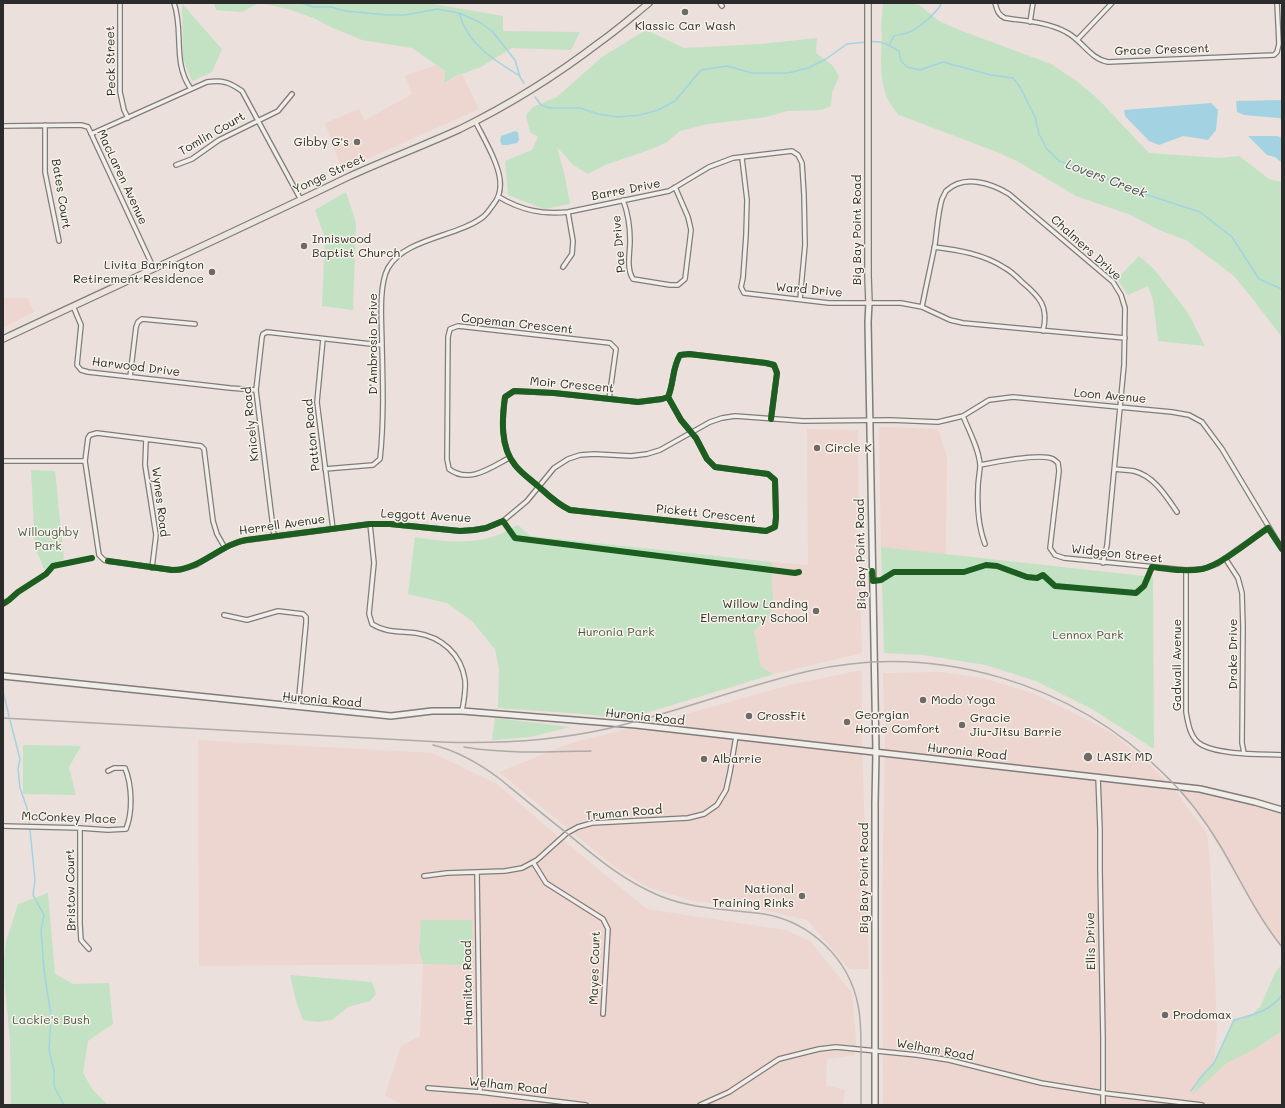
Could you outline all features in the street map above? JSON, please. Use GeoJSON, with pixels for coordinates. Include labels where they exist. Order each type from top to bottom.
{"type":"FeatureCollection","features":[{"type":"Feature","properties":{"kind":"main road","name":"Yonge Street"},"geometry":{"type":"LineString","coordinates":[[3,339],[364,170],[458,130],[535,87],[592,48],[649,3]]}},
{"type":"Feature","properties":{"kind":"main road","name":"Big Bay Point Road"},"geometry":{"type":"LineString","coordinates":[[868,3],[868,322],[876,752],[875,1105]]}},
{"type":"Feature","properties":{"kind":"main road","name":"Huronia Road"},"geometry":{"type":"LineString","coordinates":[[3,676],[298,708],[391,716],[432,711],[462,711],[736,736],[1200,789],[1282,810]]}},
{"type":"Feature","properties":{"kind":"street","name":"Peck Street"},"geometry":{"type":"LineString","coordinates":[[120,3],[120,92],[124,110],[128,118]]}},
{"type":"Feature","properties":{"kind":"street"},"geometry":{"type":"LineString","coordinates":[[174,3],[178,18],[179,59],[181,70],[184,80],[191,88]]}},
{"type":"Feature","properties":{"kind":"street","name":"Grace Crescent"},"geometry":{"type":"LineString","coordinates":[[995,3],[998,14],[1001,17],[1055,26],[1068,32],[1095,58],[1108,62],[1271,56],[1277,52],[1278,49],[1277,3]]}},
{"type":"Feature","properties":{"kind":"street"},"geometry":{"type":"LineString","coordinates":[[1030,22],[1033,3]]}},
{"type":"Feature","properties":{"kind":"street"},"geometry":{"type":"LineString","coordinates":[[1077,40],[1112,3]]}},
{"type":"Feature","properties":{"kind":"street"},"geometry":{"type":"LineString","coordinates":[[91,134],[207,82],[220,81],[232,84],[242,91],[301,200]]}},
{"type":"Feature","properties":{"kind":"street","name":"Tomlin Court"},"geometry":{"type":"LineString","coordinates":[[176,165],[192,159],[219,140],[278,110],[292,94]]}},
{"type":"Feature","properties":{"kind":"street"},"geometry":{"type":"LineString","coordinates":[[475,121],[494,160],[500,180],[499,197]]}},
{"type":"Feature","properties":{"kind":"street","name":"MacLaren Avenue"},"geometry":{"type":"LineString","coordinates":[[3,126],[82,125],[88,127],[154,269]]}},
{"type":"Feature","properties":{"kind":"street","name":"Bates Court"},"geometry":{"type":"LineString","coordinates":[[45,126],[45,172],[59,241]]}},
{"type":"Feature","properties":{"kind":"street","name":"Barre Drive"},"geometry":{"type":"LineString","coordinates":[[499,197],[510,204],[535,212],[553,214],[568,212],[669,191],[709,167],[732,158],[792,151],[798,155],[802,163],[805,245],[800,299]]}},
{"type":"Feature","properties":{"kind":"street","name":"Ward Drive"},"geometry":{"type":"LineString","coordinates":[[742,158],[746,207],[744,278],[741,287],[744,293],[829,303],[901,303],[922,307],[950,320],[963,323],[1125,338]]}},
{"type":"Feature","properties":{"kind":"street","name":"Chalmers Drive"},"geometry":{"type":"LineString","coordinates":[[922,307],[942,200],[946,191],[958,184],[967,182],[981,182],[1009,194],[1112,282],[1121,295],[1125,308],[1125,338],[1116,469],[1107,545],[1103,563]]}},
{"type":"Feature","properties":{"kind":"street","name":"Pae Drive"},"geometry":{"type":"LineString","coordinates":[[623,200],[626,207],[630,240],[629,272],[633,279],[678,285],[685,279],[691,230],[688,216],[675,187]]}},
{"type":"Feature","properties":{"kind":"street","name":"D'Ambrosio Drive"},"geometry":{"type":"LineString","coordinates":[[326,469],[373,465],[380,459],[383,435],[382,313],[384,282],[388,268],[403,252],[417,245],[467,226],[484,216],[499,197]]}},
{"type":"Feature","properties":{"kind":"street"},"geometry":{"type":"LineString","coordinates":[[563,267],[572,254],[573,241],[568,212]]}},
{"type":"Feature","properties":{"kind":"street"},"geometry":{"type":"LineString","coordinates":[[934,247],[956,250],[980,256],[1005,268],[1036,293],[1042,302],[1046,321],[1043,331]]}},
{"type":"Feature","properties":{"kind":"street","name":"Harwood Drive"},"geometry":{"type":"LineString","coordinates":[[73,306],[81,325],[78,367],[81,370],[256,390]]}},
{"type":"Feature","properties":{"kind":"street"},"geometry":{"type":"LineString","coordinates":[[130,376],[136,327],[139,320],[142,319],[196,324]]}},
{"type":"Feature","properties":{"kind":"street","name":"Copeman Crescent"},"geometry":{"type":"LineString","coordinates":[[510,458],[480,473],[467,475],[456,474],[449,469],[447,459],[448,337],[450,329],[458,326],[610,343],[616,349],[609,399]]}},
{"type":"Feature","properties":{"kind":"street","name":"Knicely Road"},"geometry":{"type":"LineString","coordinates":[[274,536],[256,390],[262,337],[267,332],[382,345]]}},
{"type":"Feature","properties":{"kind":"street","name":"Patton Road"},"geometry":{"type":"LineString","coordinates":[[323,338],[317,402],[333,529]]}},
{"type":"Feature","properties":{"kind":"street"},"geometry":{"type":"LineString","coordinates":[[691,433],[681,420],[668,397],[672,387],[675,363],[680,355],[689,354],[774,365],[777,373],[771,419]]}},
{"type":"Feature","properties":{"kind":"street","name":"Moir Crescent"},"geometry":{"type":"LineString","coordinates":[[538,486],[516,467],[506,448],[504,436],[505,397],[514,391],[554,393],[638,402],[668,397]]}},
{"type":"Feature","properties":{"kind":"street","name":"Loon Avenue"},"geometry":{"type":"LineString","coordinates":[[870,421],[890,420],[938,422],[963,416],[989,400],[1013,397],[1172,412],[1189,415],[1202,422],[1222,449],[1268,528],[1282,549]]}},
{"type":"Feature","properties":{"kind":"street","name":"Leggott Avenue"},"geometry":{"type":"LineString","coordinates":[[370,524],[390,524],[460,531],[486,528],[503,521],[527,501],[554,468],[568,459],[580,455],[594,454],[631,456],[647,454],[660,450],[710,422],[722,418],[735,416],[803,422],[870,421]]}},
{"type":"Feature","properties":{"kind":"street"},"geometry":{"type":"LineString","coordinates":[[963,416],[976,449],[980,465],[978,513],[981,533],[985,544]]}},
{"type":"Feature","properties":{"kind":"street","name":"Pickett Crescent"},"geometry":{"type":"LineString","coordinates":[[538,486],[558,504],[570,510],[766,532],[775,527],[775,480],[768,474],[715,467],[707,459],[696,438],[691,433]]}},
{"type":"Feature","properties":{"kind":"street","name":"Herrell Avenue"},"geometry":{"type":"LineString","coordinates":[[225,548],[217,534],[213,521],[203,447],[196,444],[93,434],[88,438],[85,461],[99,555],[108,562],[172,570],[187,568],[196,565],[225,548],[241,541],[370,524]]}},
{"type":"Feature","properties":{"kind":"street","name":"Wynes Road"},"geometry":{"type":"LineString","coordinates":[[146,439],[145,465],[156,535],[152,568]]}},
{"type":"Feature","properties":{"kind":"street","name":"Widgeon Street"},"geometry":{"type":"LineString","coordinates":[[980,465],[1018,458],[1043,457],[1053,458],[1058,463],[1059,471],[1050,548],[1055,556],[1064,558],[1186,570],[1203,569],[1217,564],[1268,528]]}},
{"type":"Feature","properties":{"kind":"street"},"geometry":{"type":"LineString","coordinates":[[3,461],[85,461]]}},
{"type":"Feature","properties":{"kind":"street"},"geometry":{"type":"LineString","coordinates":[[1116,469],[1136,472],[1150,479],[1163,491],[1177,512]]}},
{"type":"Feature","properties":{"kind":"street"},"geometry":{"type":"LineString","coordinates":[[370,524],[374,563],[369,614],[372,624],[380,630],[418,633],[432,637],[444,644],[454,653],[461,667],[465,681],[462,711]]}},
{"type":"Feature","properties":{"kind":"street","name":"Drake Drive"},"geometry":{"type":"LineString","coordinates":[[1225,558],[1238,578],[1242,593],[1242,743],[1244,753]]}},
{"type":"Feature","properties":{"kind":"street","name":"Gadwall Avenue"},"geometry":{"type":"LineString","coordinates":[[1186,570],[1186,712],[1188,724],[1193,736],[1201,744],[1224,751],[1282,755]]}},
{"type":"Feature","properties":{"kind":"street"},"geometry":{"type":"LineString","coordinates":[[224,615],[247,620],[278,611],[303,614],[306,617],[298,708]]}},
{"type":"Feature","properties":{"kind":"street","name":"Truman Road"},"geometry":{"type":"LineString","coordinates":[[424,876],[447,873],[505,871],[522,868],[533,862],[567,834],[592,823],[688,818],[704,814],[717,804],[726,790],[736,736]]}},
{"type":"Feature","properties":{"kind":"street","name":"McConkey Place"},"geometry":{"type":"LineString","coordinates":[[3,826],[108,830],[126,829],[129,821],[129,779],[125,768],[114,768],[108,770]]}},
{"type":"Feature","properties":{"kind":"street","name":"Ellis Drive"},"geometry":{"type":"LineString","coordinates":[[1098,777],[1100,829],[1103,1105]]}},
{"type":"Feature","properties":{"kind":"street","name":"Bristow Court"},"geometry":{"type":"LineString","coordinates":[[80,828],[80,924],[82,940],[89,949]]}},
{"type":"Feature","properties":{"kind":"street","name":"Mayes Court"},"geometry":{"type":"LineString","coordinates":[[533,862],[546,883],[603,919],[608,929],[603,1014]]}},
{"type":"Feature","properties":{"kind":"street","name":"Hamilton Road"},"geometry":{"type":"LineString","coordinates":[[477,873],[480,1092]]}},
{"type":"Feature","properties":{"kind":"street","name":"Welham Road"},"geometry":{"type":"LineString","coordinates":[[700,1105],[729,1092],[780,1059],[836,1046],[949,1060],[1041,1083],[1103,1093],[1202,1105]]}},
{"type":"Feature","properties":{"kind":"street","name":"Welham Road"},"geometry":{"type":"LineString","coordinates":[[428,1088],[480,1092],[586,1105]]}},
{"type":"Feature","properties":{"kind":"shaded area"},"geometry":{"type":"Polygon","coordinates":[[[436,65],[445,71],[444,83],[462,74],[479,109],[342,170],[325,123],[359,109],[364,121],[412,94],[405,76],[436,65]]]}},
{"type":"Feature","properties":{"kind":"shaded area"},"geometry":{"type":"Polygon","coordinates":[[[3,298],[27,298],[34,312],[3,328],[3,298]]]}},
{"type":"Feature","properties":{"kind":"shaded area"},"geometry":{"type":"Polygon","coordinates":[[[879,427],[938,429],[947,457],[946,555],[881,547],[879,427]]]}},
{"type":"Feature","properties":{"kind":"shaded area","name":"Willow Landing Elementary School"},"geometry":{"type":"Polygon","coordinates":[[[807,429],[858,430],[862,653],[774,674],[761,667],[754,631],[769,617],[773,604],[772,562],[808,565],[807,429]]]}},
{"type":"Feature","properties":{"kind":"shaded area"},"geometry":{"type":"Polygon","coordinates":[[[862,670],[862,742],[869,969],[849,969],[807,920],[760,909],[693,901],[650,888],[630,877],[607,861],[499,772],[571,743],[664,720],[794,684],[862,670]]]}},
{"type":"Feature","properties":{"kind":"shaded area"},"geometry":{"type":"Polygon","coordinates":[[[942,672],[982,678],[1035,694],[1078,715],[1112,733],[1150,765],[1175,790],[1207,834],[1210,860],[1217,1027],[1214,1063],[1201,1077],[1193,1094],[1227,1063],[1255,1049],[1282,1031],[1282,1105],[883,1105],[882,904],[885,745],[883,673],[942,672]]]}},
{"type":"Feature","properties":{"kind":"shaded area"},"geometry":{"type":"Polygon","coordinates":[[[198,740],[433,753],[497,784],[647,909],[785,930],[810,941],[852,993],[856,1040],[855,1055],[827,1059],[826,1085],[845,1090],[843,1105],[404,1105],[385,1095],[401,1046],[420,1036],[423,964],[199,966],[198,740]]]}},
{"type":"Feature","properties":{"kind":"shaded area"},"geometry":{"type":"Polygon","coordinates":[[[1176,786],[1200,789],[1282,810],[1282,947],[1256,910],[1204,821],[1176,786]]]}},
{"type":"Feature","properties":{"kind":"green space"},"geometry":{"type":"Polygon","coordinates":[[[214,3],[259,3],[242,12],[216,10],[214,3]]]}},
{"type":"Feature","properties":{"kind":"green space"},"geometry":{"type":"Polygon","coordinates":[[[260,3],[428,3],[503,16],[503,31],[580,32],[571,50],[512,48],[481,67],[456,76],[444,83],[445,71],[412,48],[362,40],[316,19],[288,9],[260,3]]]}},
{"type":"Feature","properties":{"kind":"green space"},"geometry":{"type":"Polygon","coordinates":[[[883,3],[908,3],[919,5],[939,21],[1051,64],[1078,82],[1098,99],[1149,153],[1220,158],[1239,156],[1269,179],[1282,182],[1282,337],[1234,276],[1186,240],[1159,230],[1131,215],[1076,196],[1017,161],[997,152],[899,115],[887,97],[882,77],[881,29],[883,3]]]}},
{"type":"Feature","properties":{"kind":"green space"},"geometry":{"type":"Polygon","coordinates":[[[182,4],[222,49],[212,72],[192,81],[183,59],[182,4]]]}},
{"type":"Feature","properties":{"kind":"green space"},"geometry":{"type":"Polygon","coordinates":[[[646,30],[684,48],[760,44],[817,38],[816,53],[832,65],[839,76],[832,93],[831,106],[822,110],[787,111],[767,117],[708,124],[680,131],[667,142],[652,149],[605,165],[588,174],[573,165],[557,147],[570,204],[544,209],[508,195],[505,161],[532,150],[538,137],[530,132],[526,115],[533,107],[557,97],[602,57],[646,30]]]}},
{"type":"Feature","properties":{"kind":"green space"},"geometry":{"type":"Polygon","coordinates":[[[346,192],[356,223],[353,310],[322,306],[325,238],[315,210],[346,192]]]}},
{"type":"Feature","properties":{"kind":"green space"},"geometry":{"type":"Polygon","coordinates":[[[1139,256],[1154,269],[1188,313],[1205,346],[1158,341],[1153,300],[1148,286],[1128,295],[1117,279],[1139,256]]]}},
{"type":"Feature","properties":{"kind":"green space","name":"Willoughby Park"},"geometry":{"type":"Polygon","coordinates":[[[31,470],[55,471],[64,559],[44,569],[35,547],[31,470]]]}},
{"type":"Feature","properties":{"kind":"green space","name":"Huronia Park"},"geometry":{"type":"Polygon","coordinates":[[[518,525],[530,536],[772,562],[773,604],[769,617],[754,631],[761,667],[774,674],[626,719],[584,714],[498,708],[499,669],[495,649],[472,621],[447,603],[408,594],[415,537],[444,541],[473,541],[495,536],[518,525]]]}},
{"type":"Feature","properties":{"kind":"green space","name":"Lennox Park"},"geometry":{"type":"Polygon","coordinates":[[[881,547],[1153,577],[1154,749],[1094,710],[1036,681],[986,665],[923,655],[884,653],[881,547]]]}},
{"type":"Feature","properties":{"kind":"green space"},"geometry":{"type":"Polygon","coordinates":[[[495,718],[570,727],[530,737],[492,740],[495,718]]]}},
{"type":"Feature","properties":{"kind":"green space"},"geometry":{"type":"Polygon","coordinates":[[[23,745],[81,746],[69,767],[76,795],[23,794],[23,745]]]}},
{"type":"Feature","properties":{"kind":"green space","name":"Lackie's Bush"},"geometry":{"type":"Polygon","coordinates":[[[48,893],[55,974],[73,984],[109,983],[113,1024],[88,1041],[83,1073],[92,1089],[108,1105],[11,1105],[10,1040],[3,967],[6,942],[18,904],[48,893]]]}},
{"type":"Feature","properties":{"kind":"green space"},"geometry":{"type":"Polygon","coordinates":[[[420,920],[472,920],[473,965],[423,964],[419,949],[421,929],[420,920]]]}},
{"type":"Feature","properties":{"kind":"green space"},"geometry":{"type":"Polygon","coordinates":[[[1282,964],[1282,1031],[1255,1049],[1227,1063],[1192,1095],[1201,1077],[1214,1063],[1234,1020],[1251,1015],[1260,1007],[1275,973],[1282,964]]]}},
{"type":"Feature","properties":{"kind":"green space"},"geometry":{"type":"Polygon","coordinates":[[[290,975],[372,982],[376,994],[370,1001],[348,1007],[332,1020],[317,1022],[303,1020],[296,1001],[290,975]]]}},
{"type":"Feature","properties":{"kind":"water"},"geometry":{"type":"Polygon","coordinates":[[[1282,100],[1282,120],[1279,118],[1244,115],[1237,112],[1236,101],[1282,100]]]}},
{"type":"Feature","properties":{"kind":"water"},"geometry":{"type":"Polygon","coordinates":[[[1211,103],[1218,110],[1216,130],[1208,140],[1183,136],[1159,145],[1149,141],[1125,116],[1124,110],[1211,103]]]}},
{"type":"Feature","properties":{"kind":"water"},"geometry":{"type":"Polygon","coordinates":[[[515,131],[518,132],[519,140],[517,143],[502,145],[500,141],[501,136],[515,131]]]}},
{"type":"Feature","properties":{"kind":"water"},"geometry":{"type":"Polygon","coordinates":[[[1248,136],[1277,136],[1282,138],[1282,163],[1275,157],[1267,155],[1248,136]]]}},
{"type":"Feature","properties":{"kind":"waterway","name":"Lovers Creek"},"geometry":{"type":"LineString","coordinates":[[301,3],[314,7],[331,7],[346,11],[388,15],[405,15],[437,9],[459,13],[479,22],[492,31],[515,60],[520,77],[524,83]]}},
{"type":"Feature","properties":{"kind":"waterway"},"geometry":{"type":"LineString","coordinates":[[889,45],[894,36],[912,31],[922,24],[942,3]]}},
{"type":"Feature","properties":{"kind":"waterway"},"geometry":{"type":"LineString","coordinates":[[459,13],[463,24],[475,43],[501,64],[520,76]]}},
{"type":"Feature","properties":{"kind":"waterway","name":"Lovers Creek"},"geometry":{"type":"LineString","coordinates":[[535,97],[541,105],[550,108],[580,108],[598,114],[618,117],[640,115],[658,110],[675,101],[701,70],[727,66],[752,73],[788,73],[808,68],[826,59],[847,44],[866,42]]}},
{"type":"Feature","properties":{"kind":"waterway","name":"Lovers Creek"},"geometry":{"type":"LineString","coordinates":[[869,42],[885,44],[899,51],[901,61],[907,67],[920,70],[943,62],[991,75],[1013,78],[1020,87],[1035,117],[1039,134],[1047,149],[1059,161],[1105,177],[1117,185],[1200,212],[1232,237],[1259,279],[1282,289]]}},
{"type":"Feature","properties":{"kind":"waterway"},"geometry":{"type":"LineString","coordinates":[[3,692],[9,716]]}},
{"type":"Feature","properties":{"kind":"waterway"},"geometry":{"type":"LineString","coordinates":[[10,720],[20,759],[18,769],[20,788],[27,808],[29,823]]}},
{"type":"Feature","properties":{"kind":"waterway"},"geometry":{"type":"LineString","coordinates":[[30,830],[35,880],[33,895],[44,915],[41,930],[44,970],[51,1016],[49,1049],[54,1071],[54,1086],[64,1105]]}},
{"type":"Feature","properties":{"kind":"waterway"},"geometry":{"type":"LineString","coordinates":[[1191,1091],[1214,1063],[1234,1020],[1267,1009],[1282,995]]}},
{"type":"Feature","properties":{"kind":"railway"},"geometry":{"type":"LineString","coordinates":[[3,718],[441,742],[524,741],[586,733],[632,723],[783,677],[809,671],[857,663],[905,662],[952,667],[999,677],[1044,693],[1087,715],[1128,742],[1164,774],[1195,808],[1221,847],[1265,923],[1282,947]]}},
{"type":"Feature","properties":{"kind":"railway"},"geometry":{"type":"LineString","coordinates":[[433,745],[460,754],[492,773],[601,861],[635,884],[647,890],[673,901],[699,907],[764,914],[781,918],[812,934],[837,958],[846,972],[858,1005],[861,1031],[861,1105]]}},
{"type":"Feature","properties":{"kind":"railway"},"geometry":{"type":"LineString","coordinates":[[464,747],[512,752],[591,751]]}},
{"type":"Feature","properties":{"kind":"cycle path"},"geometry":{"type":"LineString","coordinates":[[668,397],[638,402],[554,393],[514,391],[505,397],[503,414],[504,441],[510,458],[520,471],[553,499],[570,510],[766,531],[775,527],[775,480],[768,474],[715,467],[707,459],[696,438],[681,420],[668,397],[677,360],[680,355],[689,354],[774,365],[777,373],[771,419]]}},
{"type":"Feature","properties":{"kind":"cycle path"},"geometry":{"type":"LineString","coordinates":[[108,561],[172,570],[182,569],[201,562],[227,547],[246,540],[370,524],[390,524],[460,531],[474,530],[486,528],[503,521],[515,538],[795,573],[799,572]]}},
{"type":"Feature","properties":{"kind":"cycle path"},"geometry":{"type":"LineString","coordinates":[[872,571],[873,581],[881,580],[894,572],[964,572],[986,565],[997,566],[1027,577],[1037,578],[1043,575],[1055,586],[1136,593],[1144,586],[1152,567],[1177,570],[1202,569],[1210,567],[1245,545],[1268,528],[1282,549]]}},
{"type":"Feature","properties":{"kind":"cycle path"},"geometry":{"type":"LineString","coordinates":[[3,604],[18,592],[46,574],[53,566],[92,558]]}},
{"type":"Feature","properties":{"kind":"place","name":"Klassic Car Wash"},"geometry":{"type":"Point","coordinates":[685,12]}},
{"type":"Feature","properties":{"kind":"place","name":"Gibby G's"},"geometry":{"type":"Point","coordinates":[357,142]}},
{"type":"Feature","properties":{"kind":"place","name":"Inniswood Baptist Church"},"geometry":{"type":"Point","coordinates":[304,246]}},
{"type":"Feature","properties":{"kind":"place","name":"Livita Barrington Retirement Residence"},"geometry":{"type":"Point","coordinates":[212,272]}},
{"type":"Feature","properties":{"kind":"place","name":"Circle K"},"geometry":{"type":"Point","coordinates":[817,448]}},
{"type":"Feature","properties":{"kind":"place","name":"Willow Landing Elementary School"},"geometry":{"type":"Point","coordinates":[816,611]}},
{"type":"Feature","properties":{"kind":"place","name":"Modo Yoga"},"geometry":{"type":"Point","coordinates":[923,700]}},
{"type":"Feature","properties":{"kind":"place","name":"CrossFit"},"geometry":{"type":"Point","coordinates":[749,716]}},
{"type":"Feature","properties":{"kind":"place","name":"Georgian Home Comfort"},"geometry":{"type":"Point","coordinates":[847,722]}},
{"type":"Feature","properties":{"kind":"place","name":"Gracie Jiu-Jitsu Barrie"},"geometry":{"type":"Point","coordinates":[962,725]}},
{"type":"Feature","properties":{"kind":"place","name":"LASIK MD"},"geometry":{"type":"Point","coordinates":[1088,757]}},
{"type":"Feature","properties":{"kind":"place","name":"Albarrie"},"geometry":{"type":"Point","coordinates":[704,759]}},
{"type":"Feature","properties":{"kind":"place","name":"National Training Rinks"},"geometry":{"type":"Point","coordinates":[802,896]}},
{"type":"Feature","properties":{"kind":"place","name":"Prodomax"},"geometry":{"type":"Point","coordinates":[1165,1015]}}]}
